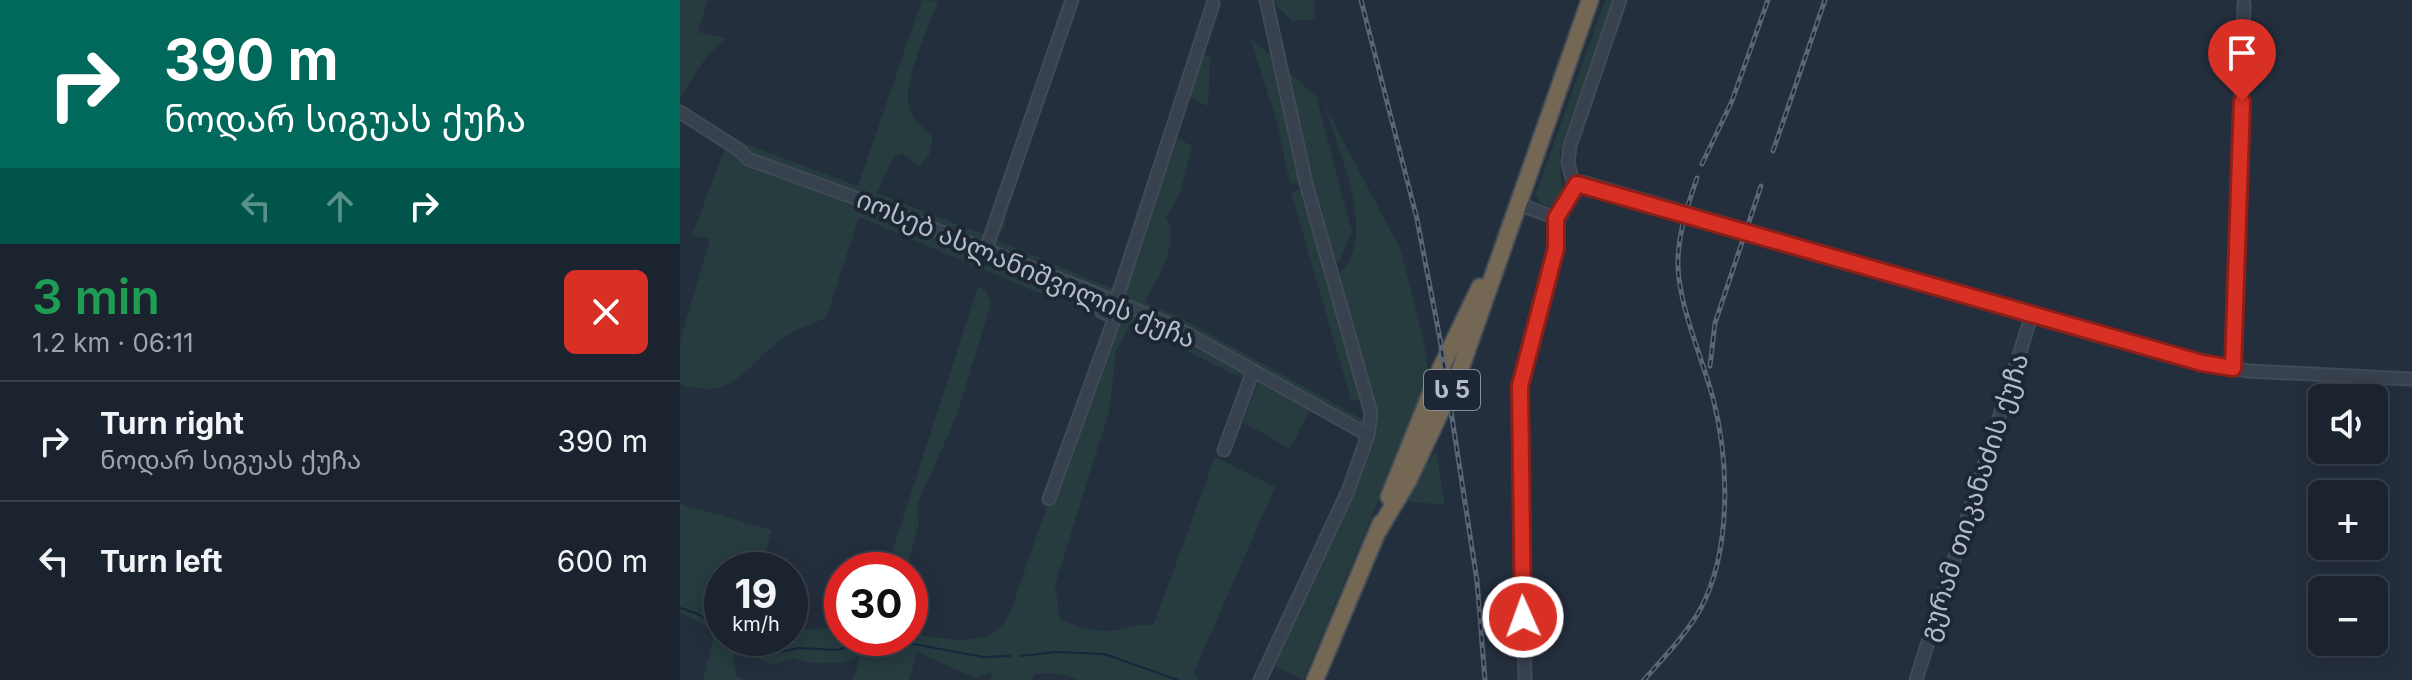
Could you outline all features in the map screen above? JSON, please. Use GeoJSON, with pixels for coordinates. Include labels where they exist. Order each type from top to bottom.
{"type":"FeatureCollection","features":[{"type":"Feature","properties":{"kind":"highway","name":"ს 5"},"geometry":{"type":"LineString","coordinates":[[1315,680],[1378,531],[1441,368],[1505,240],[1590,0]]}},
{"type":"Feature","properties":{"kind":"street"},"geometry":{"type":"LineString","coordinates":[[986,249],[1072,0]]}},
{"type":"Feature","properties":{"kind":"street"},"geometry":{"type":"LineString","coordinates":[[1260,680],[1348,491],[1368,435],[1371,413],[1277,64],[1266,0]]}},
{"type":"Feature","properties":{"kind":"street"},"geometry":{"type":"LineString","coordinates":[[1525,680],[1520,386],[1556,248],[1556,218],[1567,205],[1574,186],[1568,163],[1570,146],[1620,0]]}},
{"type":"Feature","properties":{"kind":"street"},"geometry":{"type":"LineString","coordinates":[[1115,317],[1102,312],[1111,300],[1213,4]]}},
{"type":"Feature","properties":{"kind":"street"},"geometry":{"type":"LineString","coordinates":[[2233,368],[2244,4]]}},
{"type":"Feature","properties":{"kind":"street","name":"იოსებ ასლანიშვილის ქუჩა"},"geometry":{"type":"LineString","coordinates":[[680,112],[738,149],[748,159],[986,249],[1173,326],[1368,435]]}},
{"type":"Feature","properties":{"kind":"street"},"geometry":{"type":"LineString","coordinates":[[1574,186],[1582,182],[2202,363],[2233,368],[2412,379]]}},
{"type":"Feature","properties":{"kind":"street"},"geometry":{"type":"LineString","coordinates":[[1518,204],[1556,218]]}},
{"type":"Feature","properties":{"kind":"street"},"geometry":{"type":"LineString","coordinates":[[1049,499],[1115,317],[1129,307]]}},
{"type":"Feature","properties":{"kind":"street","name":"გურამ თიკანაძის ქუჩა"},"geometry":{"type":"LineString","coordinates":[[1916,680],[2032,314]]}},
{"type":"Feature","properties":{"kind":"street"},"geometry":{"type":"LineString","coordinates":[[1224,450],[1253,371]]}},
{"type":"Feature","properties":{"kind":"green space"},"geometry":{"type":"Polygon","coordinates":[[[680,0],[708,0],[698,32],[726,38],[707,56],[680,97],[680,0]]]}},
{"type":"Feature","properties":{"kind":"green space"},"geometry":{"type":"Polygon","coordinates":[[[922,0],[938,1],[916,58],[908,103],[914,118],[933,138],[929,155],[918,167],[903,153],[894,156],[877,193],[990,237],[1004,196],[1005,227],[996,240],[1118,291],[1170,135],[1192,146],[1180,193],[1166,217],[1171,238],[1166,261],[1144,302],[1179,317],[1367,422],[1363,429],[1250,367],[1107,298],[1102,312],[1053,294],[1051,298],[859,217],[826,318],[786,336],[747,371],[725,385],[713,389],[680,384],[680,341],[710,239],[692,235],[729,138],[858,186],[922,0]]]}},
{"type":"Feature","properties":{"kind":"green space"},"geometry":{"type":"Polygon","coordinates":[[[1271,0],[1314,0],[1315,19],[1292,21],[1271,0]]]}},
{"type":"Feature","properties":{"kind":"green space"},"geometry":{"type":"Polygon","coordinates":[[[1605,0],[1614,0],[1560,152],[1561,196],[1560,202],[1551,207],[1540,203],[1536,194],[1605,0]]]}},
{"type":"Feature","properties":{"kind":"green space"},"geometry":{"type":"Polygon","coordinates":[[[1250,38],[1316,96],[1352,232],[1340,260],[1333,263],[1290,118],[1285,120],[1302,181],[1290,184],[1277,122],[1250,38]]]}},
{"type":"Feature","properties":{"kind":"green space"},"geometry":{"type":"Polygon","coordinates":[[[1197,54],[1210,57],[1208,106],[1183,95],[1197,54]]]}},
{"type":"Feature","properties":{"kind":"green space"},"geometry":{"type":"Polygon","coordinates":[[[1324,104],[1401,251],[1424,342],[1429,380],[1303,680],[1273,665],[1374,438],[1373,409],[1336,276],[1349,260],[1355,241],[1356,218],[1346,169],[1324,104]]]}},
{"type":"Feature","properties":{"kind":"green space"},"geometry":{"type":"Polygon","coordinates":[[[1305,189],[1362,399],[1351,400],[1291,192],[1305,189]]]}},
{"type":"Feature","properties":{"kind":"green space"},"geometry":{"type":"Polygon","coordinates":[[[978,287],[986,291],[991,304],[956,417],[917,505],[919,523],[911,552],[892,552],[978,287]]]}},
{"type":"Feature","properties":{"kind":"green space"},"geometry":{"type":"Polygon","coordinates":[[[1132,315],[1244,372],[1242,378],[1130,323],[1116,352],[1109,412],[1055,585],[1060,620],[1103,631],[1153,626],[1215,457],[1275,487],[1194,672],[1199,680],[1078,680],[1062,675],[1035,674],[1031,680],[990,680],[992,672],[975,678],[926,656],[928,636],[975,639],[998,630],[1006,620],[1110,323],[1132,315]]]}},
{"type":"Feature","properties":{"kind":"green space"},"geometry":{"type":"Polygon","coordinates":[[[1258,383],[1310,409],[1290,449],[1243,422],[1258,383]]]}},
{"type":"Feature","properties":{"kind":"green space"},"geometry":{"type":"Polygon","coordinates":[[[1436,451],[1445,505],[1404,501],[1436,451]]]}},
{"type":"Feature","properties":{"kind":"green space"},"geometry":{"type":"Polygon","coordinates":[[[680,504],[772,530],[766,552],[704,552],[704,625],[680,612],[680,504]]]}},
{"type":"Feature","properties":{"kind":"green space"},"geometry":{"type":"Polygon","coordinates":[[[824,628],[824,656],[860,656],[843,663],[812,663],[791,658],[773,665],[753,656],[808,656],[808,630],[824,628]]]}},
{"type":"Feature","properties":{"kind":"green space"},"geometry":{"type":"Polygon","coordinates":[[[709,656],[734,656],[736,675],[744,680],[703,680],[709,656]]]}},
{"type":"Feature","properties":{"kind":"green space"},"geometry":{"type":"Polygon","coordinates":[[[860,656],[916,656],[909,680],[853,680],[860,656]]]}},
{"type":"Feature","properties":{"kind":"waterway"},"geometry":{"type":"LineString","coordinates":[[680,608],[704,618]]}},
{"type":"Feature","properties":{"kind":"waterway"},"geometry":{"type":"LineString","coordinates":[[808,648],[837,650],[856,644],[898,641],[983,657],[1010,656]]}},
{"type":"Feature","properties":{"kind":"waterway"},"geometry":{"type":"LineString","coordinates":[[1020,656],[1056,652],[1104,654],[1178,680]]}},
{"type":"Feature","properties":{"kind":"railway"},"geometry":{"type":"LineString","coordinates":[[1361,0],[1417,219],[1440,339],[1477,581],[1485,680]]}},
{"type":"Feature","properties":{"kind":"railway"},"geometry":{"type":"LineString","coordinates":[[1702,164],[1732,101],[1768,0]]}},
{"type":"Feature","properties":{"kind":"railway"},"geometry":{"type":"LineString","coordinates":[[1773,151],[1825,0]]}},
{"type":"Feature","properties":{"kind":"railway"},"geometry":{"type":"LineString","coordinates":[[1644,680],[1682,637],[1701,608],[1711,585],[1723,532],[1724,476],[1718,422],[1687,316],[1678,268],[1681,234],[1697,178]]}},
{"type":"Feature","properties":{"kind":"railway"},"geometry":{"type":"LineString","coordinates":[[1710,366],[1715,323],[1761,186]]}},
{"type":"Feature","properties":{"kind":"route"},"geometry":{"type":"LineString","coordinates":[[1523,617],[1520,386],[1556,248],[1556,218],[1562,214],[1574,186],[1582,182],[2202,363],[2233,368],[2242,101]]}}]}
